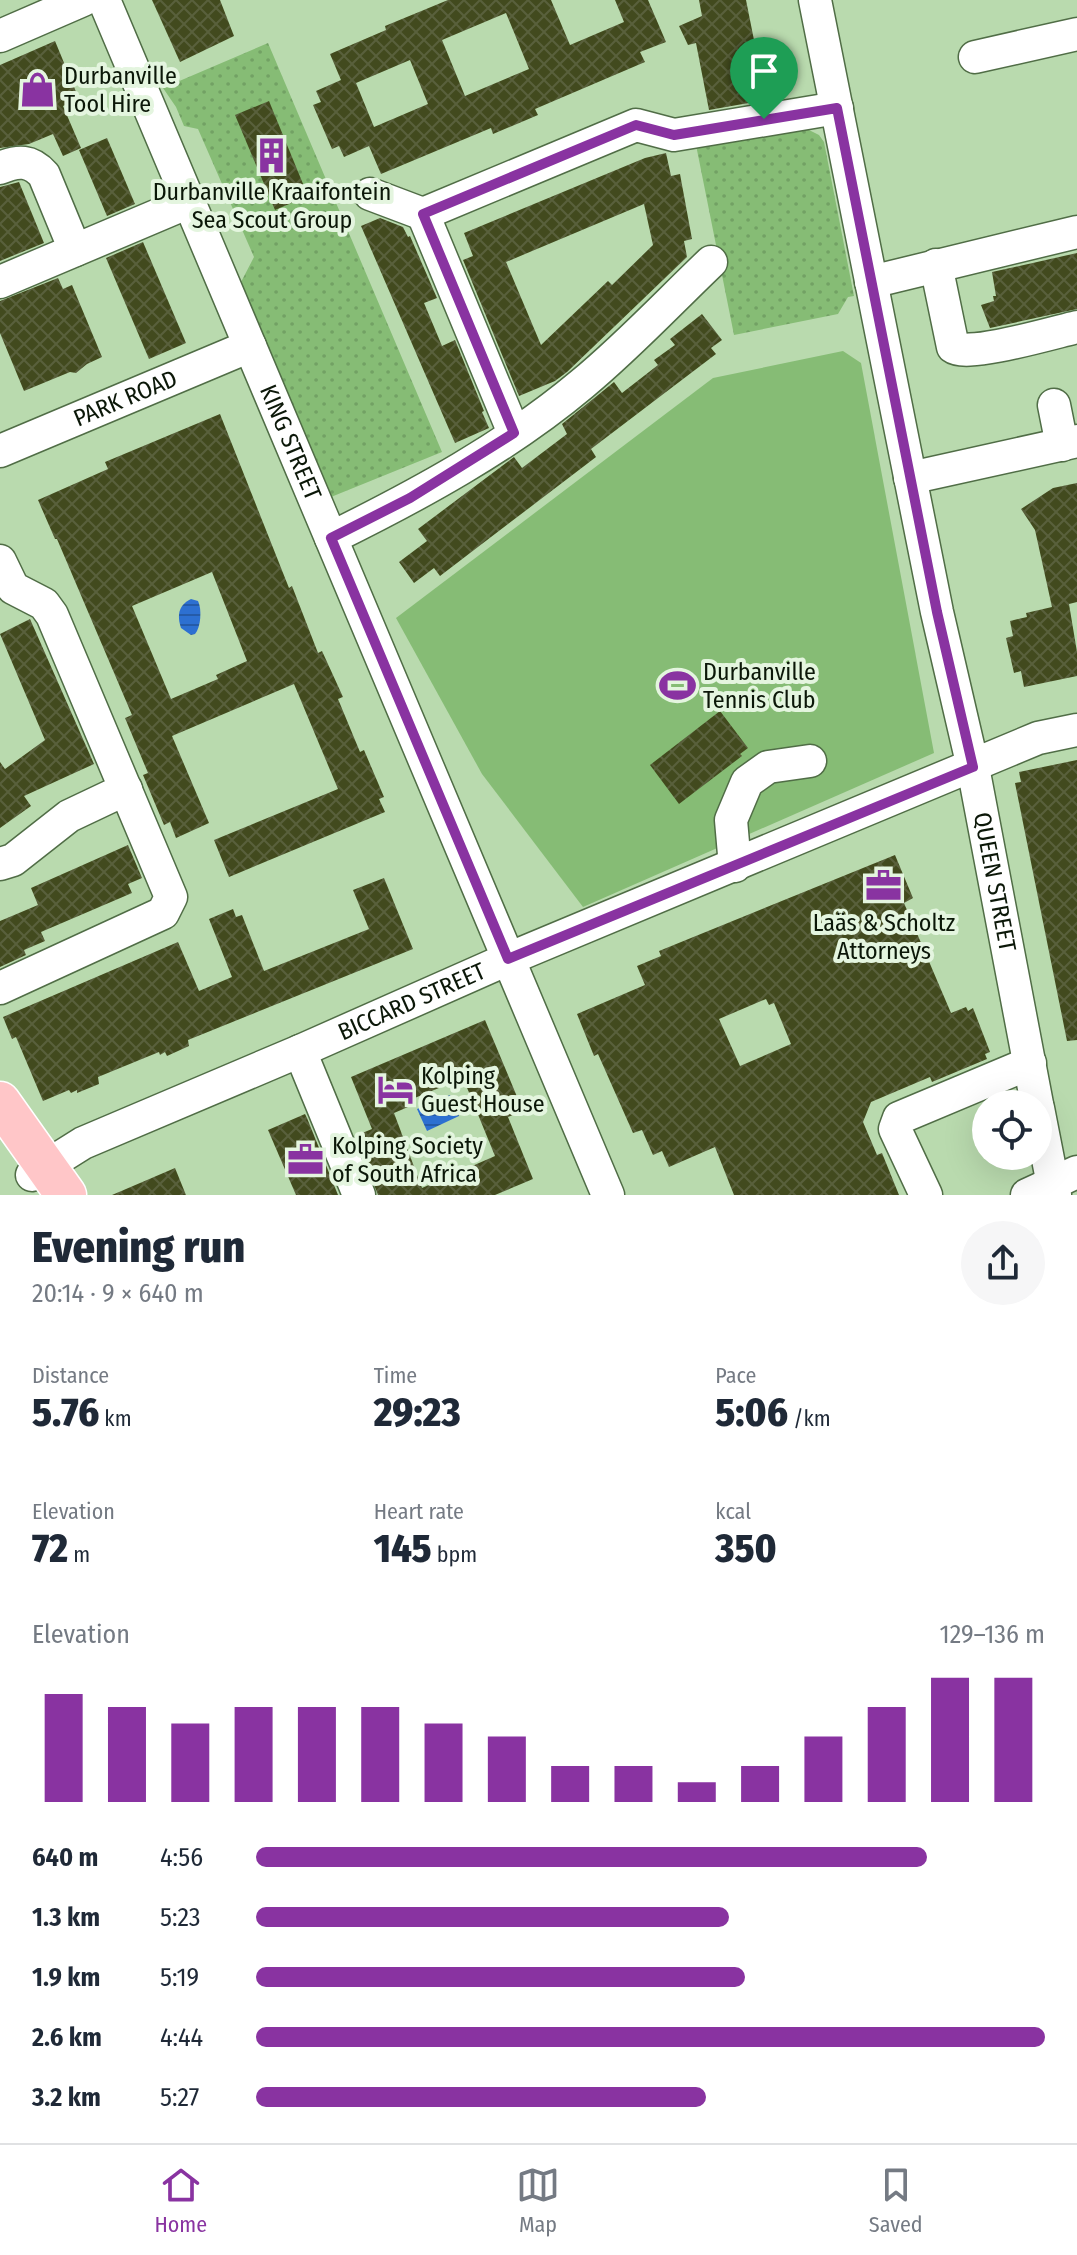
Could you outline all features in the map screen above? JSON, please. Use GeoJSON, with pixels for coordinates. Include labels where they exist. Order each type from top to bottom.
{"type":"FeatureCollection","features":[{"type":"Feature","properties":{"kind":"main road"},"geometry":{"type":"LineString","coordinates":[[0,1102],[47,1183]]}},
{"type":"Feature","properties":{"kind":"main road"},"geometry":{"type":"LineString","coordinates":[[0,1132],[47,1183]]}},
{"type":"Feature","properties":{"kind":"street"},"geometry":{"type":"LineString","coordinates":[[0,36],[83,0]]}},
{"type":"Feature","properties":{"kind":"street","name":"KING STREET"},"geometry":{"type":"LineString","coordinates":[[104,0],[608,1195]]}},
{"type":"Feature","properties":{"kind":"street","name":"QUEEN STREET"},"geometry":{"type":"LineString","coordinates":[[815,0],[937,612],[973,767],[1035,1090]]}},
{"type":"Feature","properties":{"kind":"street"},"geometry":{"type":"LineString","coordinates":[[975,57],[1077,34]]}},
{"type":"Feature","properties":{"kind":"street"},"geometry":{"type":"LineString","coordinates":[[370,194],[423,214],[636,125],[674,135],[837,108]]}},
{"type":"Feature","properties":{"kind":"street"},"geometry":{"type":"LineString","coordinates":[[0,168],[18,162],[37,168],[44,175],[75,250]]}},
{"type":"Feature","properties":{"kind":"street"},"geometry":{"type":"LineString","coordinates":[[0,282],[189,202]]}},
{"type":"Feature","properties":{"kind":"street"},"geometry":{"type":"LineString","coordinates":[[423,214],[514,433]]}},
{"type":"Feature","properties":{"kind":"street"},"geometry":{"type":"LineString","coordinates":[[871,282],[1077,232]]}},
{"type":"Feature","properties":{"kind":"street"},"geometry":{"type":"LineString","coordinates":[[331,538],[410,498],[514,433],[581,385],[711,262]]}},
{"type":"Feature","properties":{"kind":"street"},"geometry":{"type":"LineString","coordinates":[[936,265],[956,350],[961,352],[1077,327]]}},
{"type":"Feature","properties":{"kind":"street","name":"PARK ROAD"},"geometry":{"type":"LineString","coordinates":[[0,451],[250,346]]}},
{"type":"Feature","properties":{"kind":"street"},"geometry":{"type":"LineString","coordinates":[[910,478],[1070,443],[1054,405]]}},
{"type":"Feature","properties":{"kind":"street"},"geometry":{"type":"LineString","coordinates":[[0,561],[13,588],[44,604],[52,615],[171,897],[167,909],[159,916],[0,988]]}},
{"type":"Feature","properties":{"kind":"street","name":"BICCARD STREET"},"geometry":{"type":"LineString","coordinates":[[47,1183],[83,1143],[508,959],[1038,738],[1077,730]]}},
{"type":"Feature","properties":{"kind":"street"},"geometry":{"type":"LineString","coordinates":[[735,866],[731,820],[747,782],[768,767],[810,761]]}},
{"type":"Feature","properties":{"kind":"street"},"geometry":{"type":"LineString","coordinates":[[0,864],[13,860],[69,816],[126,789]]}},
{"type":"Feature","properties":{"kind":"street"},"geometry":{"type":"LineString","coordinates":[[300,1051],[359,1195]]}},
{"type":"Feature","properties":{"kind":"street"},"geometry":{"type":"LineString","coordinates":[[926,1195],[895,1129],[899,1118],[1030,1063]]}},
{"type":"Feature","properties":{"kind":"green space"},"geometry":{"type":"Polygon","coordinates":[[[268,43],[442,452],[331,497],[240,284],[254,257],[198,129],[184,126],[163,88],[268,43]]]}},
{"type":"Feature","properties":{"kind":"green space"},"geometry":{"type":"Polygon","coordinates":[[[807,129],[819,135],[824,142],[854,296],[848,297],[838,314],[734,335],[696,145],[807,129]]]}},
{"type":"Feature","properties":{"kind":"green space","name":"Durbanville Tennis Club"},"geometry":{"type":"Polygon","coordinates":[[[843,351],[861,363],[934,753],[583,907],[482,774],[396,618],[713,378],[843,351]]]}},
{"type":"Feature","properties":{"kind":"water"},"geometry":{"type":"Polygon","coordinates":[[[191,599],[198,601],[200,623],[195,634],[191,635],[181,628],[179,615],[183,604],[191,599]]]}},
{"type":"Feature","properties":{"kind":"water"},"geometry":{"type":"Polygon","coordinates":[[[450,1095],[459,1116],[427,1131],[417,1109],[450,1095]]]}},
{"type":"Feature","properties":{"kind":"building"},"geometry":{"type":"Polygon","coordinates":[[[152,0],[220,0],[234,36],[180,62],[152,0]]]}},
{"type":"Feature","properties":{"kind":"building"},"geometry":{"type":"Polygon","coordinates":[[[448,0],[551,0],[570,45],[624,22],[615,0],[648,0],[666,42],[640,52],[645,62],[535,109],[538,115],[493,134],[491,128],[381,174],[369,146],[344,157],[339,146],[332,149],[313,105],[321,102],[316,91],[341,80],[330,54],[386,30],[385,26],[448,0]],[[506,13],[442,40],[465,96],[529,69],[506,13]],[[410,60],[356,83],[374,127],[428,104],[410,60]]]}},
{"type":"Feature","properties":{"kind":"building"},"geometry":{"type":"Polygon","coordinates":[[[699,0],[746,0],[766,100],[709,110],[696,43],[688,45],[679,26],[702,16],[699,0]]]}},
{"type":"Feature","properties":{"kind":"building","name":"Durbanville Tool Hire"},"geometry":{"type":"Polygon","coordinates":[[[55,41],[79,99],[63,106],[81,148],[63,156],[53,134],[29,144],[0,148],[0,65],[55,41]]]}},
{"type":"Feature","properties":{"kind":"building","name":"Durbanville Kraaifontein Sea Scout Group"},"geometry":{"type":"Polygon","coordinates":[[[269,101],[308,196],[275,210],[235,115],[269,101]]]}},
{"type":"Feature","properties":{"kind":"building"},"geometry":{"type":"Polygon","coordinates":[[[107,138],[135,204],[107,216],[79,150],[107,138]]]}},
{"type":"Feature","properties":{"kind":"building"},"geometry":{"type":"Polygon","coordinates":[[[666,153],[671,176],[680,174],[692,239],[684,241],[687,257],[567,372],[555,381],[519,396],[463,260],[473,256],[464,233],[645,158],[666,153]],[[644,204],[506,262],[541,345],[608,281],[612,285],[653,245],[644,204]]]}},
{"type":"Feature","properties":{"kind":"building"},"geometry":{"type":"Polygon","coordinates":[[[19,182],[44,243],[0,261],[0,187],[19,182]]]}},
{"type":"Feature","properties":{"kind":"building"},"geometry":{"type":"Polygon","coordinates":[[[380,218],[403,227],[410,236],[437,298],[424,303],[442,346],[455,340],[484,411],[489,428],[455,443],[361,226],[380,218]]]}},
{"type":"Feature","properties":{"kind":"building"},"geometry":{"type":"Polygon","coordinates":[[[143,242],[186,343],[149,359],[106,258],[143,242]]]}},
{"type":"Feature","properties":{"kind":"building"},"geometry":{"type":"Polygon","coordinates":[[[1077,253],[1077,309],[990,328],[981,305],[994,301],[993,296],[996,296],[992,272],[1077,253]]]}},
{"type":"Feature","properties":{"kind":"building"},"geometry":{"type":"Polygon","coordinates":[[[58,278],[63,289],[72,285],[102,357],[76,373],[70,372],[24,391],[0,333],[0,301],[58,278]]]}},
{"type":"Feature","properties":{"kind":"building"},"geometry":{"type":"Polygon","coordinates":[[[702,314],[722,340],[711,348],[716,354],[591,449],[596,457],[440,576],[434,568],[414,583],[399,562],[427,541],[418,529],[514,457],[522,468],[567,434],[562,424],[614,382],[622,393],[658,365],[654,360],[675,345],[670,339],[702,314]]]}},
{"type":"Feature","properties":{"kind":"building"},"geometry":{"type":"Polygon","coordinates":[[[220,414],[289,588],[292,586],[318,653],[322,651],[343,697],[338,699],[360,752],[364,750],[384,797],[379,799],[385,812],[229,877],[214,840],[338,789],[294,684],[172,736],[209,823],[176,838],[170,822],[164,825],[143,775],[148,773],[125,718],[132,715],[38,500],[108,469],[105,462],[220,414]],[[212,572],[132,606],[171,699],[218,679],[216,675],[247,661],[212,572]]]}},
{"type":"Feature","properties":{"kind":"building"},"geometry":{"type":"Polygon","coordinates":[[[1077,483],[1077,602],[1069,604],[1077,652],[1077,676],[1024,687],[1021,671],[1014,673],[1006,638],[1013,636],[1010,621],[1027,617],[1026,613],[1052,607],[1035,530],[1021,509],[1053,488],[1077,483]]]}},
{"type":"Feature","properties":{"kind":"building"},"geometry":{"type":"Polygon","coordinates":[[[30,619],[94,764],[24,796],[31,806],[0,828],[0,762],[5,769],[45,740],[0,634],[30,619]]]}},
{"type":"Feature","properties":{"kind":"building"},"geometry":{"type":"Polygon","coordinates":[[[720,711],[748,748],[740,754],[742,756],[679,804],[650,765],[720,711]]]}},
{"type":"Feature","properties":{"kind":"building"},"geometry":{"type":"Polygon","coordinates":[[[1077,760],[1077,1040],[1067,1041],[1015,783],[1021,782],[1019,772],[1077,760]]]}},
{"type":"Feature","properties":{"kind":"building"},"geometry":{"type":"Polygon","coordinates":[[[128,845],[142,878],[128,884],[132,893],[41,932],[45,941],[24,950],[26,955],[0,967],[0,921],[38,905],[31,888],[128,845]]]}},
{"type":"Feature","properties":{"kind":"building"},"geometry":{"type":"Polygon","coordinates":[[[895,855],[913,898],[904,903],[951,1013],[966,1007],[968,1011],[973,1008],[990,1052],[985,1054],[987,1059],[932,1082],[930,1077],[871,1102],[863,1122],[877,1155],[882,1153],[899,1195],[734,1195],[715,1147],[669,1167],[662,1151],[653,1155],[642,1130],[633,1133],[598,1054],[594,1056],[577,1014],[645,985],[637,966],[661,956],[659,951],[895,855]],[[766,999],[719,1019],[740,1066],[791,1044],[774,1003],[769,1005],[766,999]]]}},
{"type":"Feature","properties":{"kind":"building"},"geometry":{"type":"Polygon","coordinates":[[[384,878],[413,949],[188,1040],[189,1046],[167,1056],[165,1052],[160,1055],[159,1052],[98,1077],[99,1084],[77,1093],[77,1090],[71,1093],[69,1090],[43,1101],[16,1037],[12,1039],[3,1017],[178,942],[199,991],[232,977],[209,919],[233,909],[236,917],[242,915],[264,971],[369,929],[353,890],[384,878]]]}},
{"type":"Feature","properties":{"kind":"building","name":"Kolping Guest House"},"geometry":{"type":"Polygon","coordinates":[[[485,1020],[523,1111],[508,1117],[533,1179],[495,1195],[378,1195],[355,1136],[372,1129],[351,1077],[485,1020]],[[463,1078],[405,1102],[408,1107],[394,1113],[422,1188],[495,1156],[463,1078]]]}},
{"type":"Feature","properties":{"kind":"building","name":"Kolping Society of South Africa"},"geometry":{"type":"Polygon","coordinates":[[[305,1114],[338,1195],[296,1195],[268,1130],[305,1114]]]}},
{"type":"Feature","properties":{"kind":"building"},"geometry":{"type":"Polygon","coordinates":[[[175,1168],[186,1195],[112,1195],[175,1168]]]}},
{"type":"Feature","properties":{"kind":"place","name":"Durbanville Tool Hire"},"geometry":{"type":"Point","coordinates":[38,90]}},
{"type":"Feature","properties":{"kind":"place","name":"Durbanville Kraaifontein Sea Scout Group"},"geometry":{"type":"Point","coordinates":[272,155]}},
{"type":"Feature","properties":{"kind":"place","name":"Durbanville Tennis Club"},"geometry":{"type":"Point","coordinates":[677,686]}},
{"type":"Feature","properties":{"kind":"place","name":"Laäs & Scholtz Attorneys"},"geometry":{"type":"Point","coordinates":[884,886]}},
{"type":"Feature","properties":{"kind":"place","name":"Kolping Guest House"},"geometry":{"type":"Point","coordinates":[395,1090]}},
{"type":"Feature","properties":{"kind":"place","name":"Kolping Society of South Africa"},"geometry":{"type":"Point","coordinates":[306,1160]}},
{"type":"Feature","properties":{"kind":"route"},"geometry":{"type":"LineString","coordinates":[[837,108],[937,612],[973,767],[508,959],[331,538],[410,498],[514,433],[423,214],[636,125],[674,135],[764,119],[837,108]]}}]}
